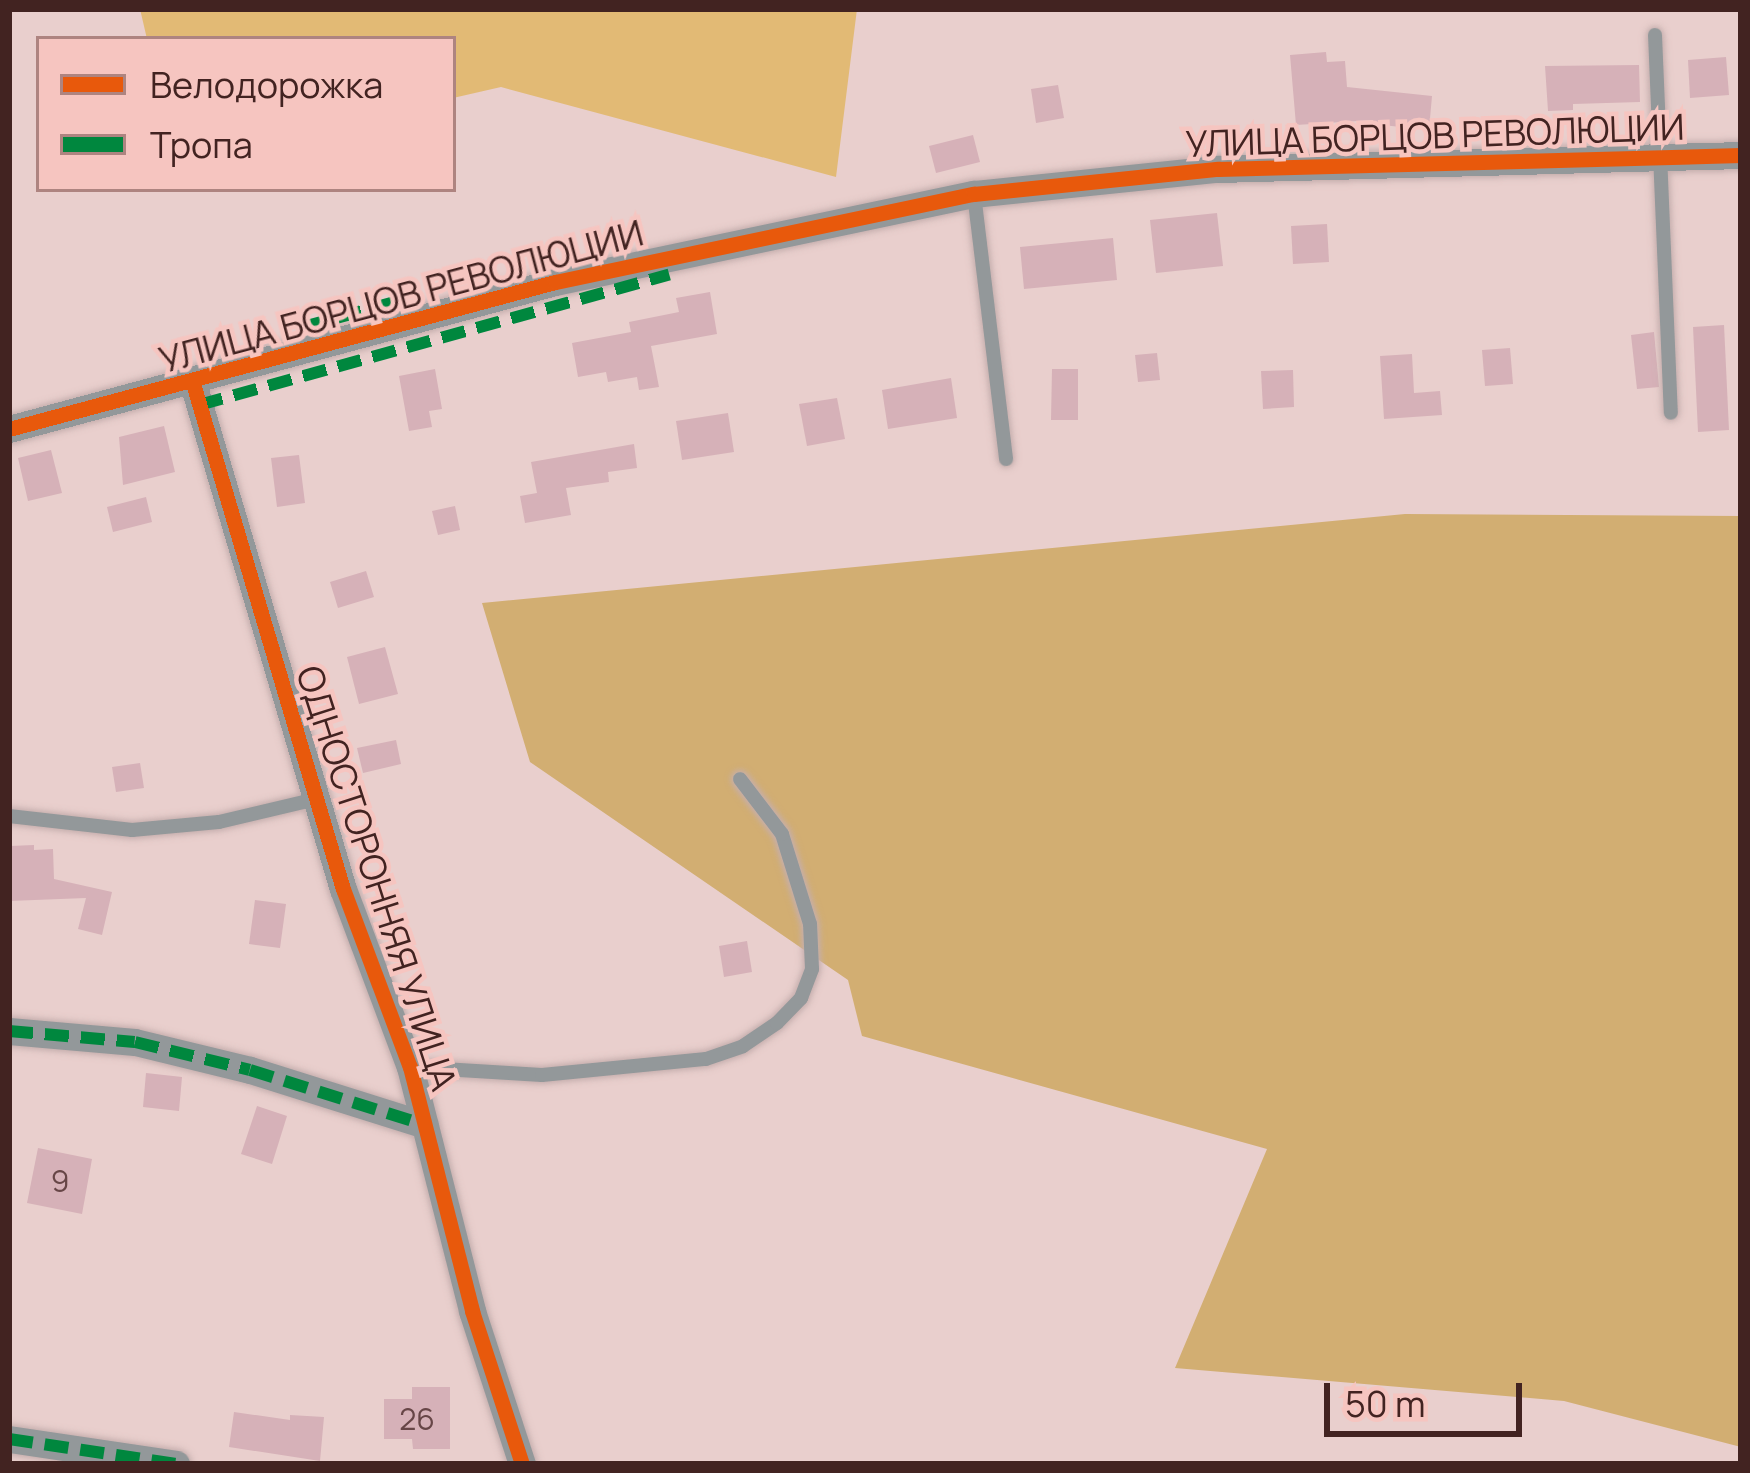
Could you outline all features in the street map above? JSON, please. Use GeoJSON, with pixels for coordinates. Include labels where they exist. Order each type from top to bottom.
{"type":"FeatureCollection","features":[{"type":"Feature","properties":{"kind":"street","name":"УЛИЦА БОРЦОВ РЕВОЛЮЦИИ"},"geometry":{"type":"LineString","coordinates":[[9,429],[555,281],[974,194],[1218,169],[1741,155]]}},
{"type":"Feature","properties":{"kind":"street","name":"ОДНОСТОРОННЯЯ УЛИЦА"},"geometry":{"type":"LineString","coordinates":[[192,380],[316,799],[410,1067],[472,1311],[522,1464]]}},
{"type":"Feature","properties":{"kind":"street","name":"ОДНОСТОРОННЯЯ УЛИЦА"},"geometry":{"type":"LineString","coordinates":[[9,1031],[135,1042],[250,1070],[424,1125]]}},
{"type":"Feature","properties":{"kind":"street"},"geometry":{"type":"LineString","coordinates":[[9,1439],[176,1464]]}},
{"type":"Feature","properties":{"kind":"lane"},"geometry":{"type":"LineString","coordinates":[[1655,35],[1671,412]]}},
{"type":"Feature","properties":{"kind":"lane"},"geometry":{"type":"LineString","coordinates":[[974,194],[1006,459]]}},
{"type":"Feature","properties":{"kind":"lane"},"geometry":{"type":"LineString","coordinates":[[410,1067],[542,1075],[706,1059],[743,1046],[777,1023],[800,998],[812,968],[810,924],[782,834],[740,779]]}},
{"type":"Feature","properties":{"kind":"lane"},"geometry":{"type":"LineString","coordinates":[[9,816],[131,830],[219,822],[316,799]]}},
{"type":"Feature","properties":{"kind":"shaded area"},"geometry":{"type":"Polygon","coordinates":[[[140,9],[857,9],[836,177],[501,87],[456,97],[456,36],[146,36],[140,9]]]}},
{"type":"Feature","properties":{"kind":"shaded area"},"geometry":{"type":"Polygon","coordinates":[[[1405,514],[1741,516],[1741,1447],[1564,1401],[1175,1368],[1267,1149],[862,1036],[848,980],[530,762],[482,603],[1405,514]]]}},
{"type":"Feature","properties":{"kind":"building"},"geometry":{"type":"Polygon","coordinates":[[[1326,52],[1327,62],[1345,61],[1347,87],[1432,96],[1429,130],[1373,124],[1373,120],[1296,125],[1290,55],[1326,52]]]}},
{"type":"Feature","properties":{"kind":"building"},"geometry":{"type":"Polygon","coordinates":[[[1726,57],[1729,95],[1690,98],[1688,60],[1726,57]]]}},
{"type":"Feature","properties":{"kind":"building"},"geometry":{"type":"Polygon","coordinates":[[[1639,65],[1640,102],[1573,104],[1573,110],[1548,111],[1545,66],[1639,65]]]}},
{"type":"Feature","properties":{"kind":"building"},"geometry":{"type":"Polygon","coordinates":[[[1058,85],[1064,118],[1036,123],[1031,89],[1058,85]]]}},
{"type":"Feature","properties":{"kind":"building"},"geometry":{"type":"Polygon","coordinates":[[[973,135],[980,162],[936,173],[929,146],[973,135]]]}},
{"type":"Feature","properties":{"kind":"building"},"geometry":{"type":"Polygon","coordinates":[[[1217,213],[1223,266],[1156,273],[1150,220],[1217,213]]]}},
{"type":"Feature","properties":{"kind":"building"},"geometry":{"type":"Polygon","coordinates":[[[1327,224],[1329,262],[1293,264],[1291,226],[1327,224]]]}},
{"type":"Feature","properties":{"kind":"building"},"geometry":{"type":"Polygon","coordinates":[[[1113,238],[1117,280],[1024,289],[1020,247],[1113,238]]]}},
{"type":"Feature","properties":{"kind":"building"},"geometry":{"type":"Polygon","coordinates":[[[710,292],[717,334],[651,346],[659,387],[639,390],[637,377],[608,382],[606,372],[578,377],[572,343],[631,332],[629,322],[679,312],[676,298],[710,292]]]}},
{"type":"Feature","properties":{"kind":"building"},"geometry":{"type":"Polygon","coordinates":[[[1724,325],[1729,430],[1698,432],[1693,327],[1724,325]]]}},
{"type":"Feature","properties":{"kind":"building"},"geometry":{"type":"Polygon","coordinates":[[[1654,332],[1659,387],[1637,389],[1631,335],[1654,332]]]}},
{"type":"Feature","properties":{"kind":"building"},"geometry":{"type":"Polygon","coordinates":[[[1510,348],[1513,384],[1485,386],[1482,350],[1510,348]]]}},
{"type":"Feature","properties":{"kind":"building"},"geometry":{"type":"Polygon","coordinates":[[[1157,353],[1160,380],[1138,382],[1135,355],[1157,353]]]}},
{"type":"Feature","properties":{"kind":"building"},"geometry":{"type":"Polygon","coordinates":[[[1412,354],[1414,393],[1440,391],[1442,415],[1384,419],[1380,356],[1412,354]]]}},
{"type":"Feature","properties":{"kind":"building"},"geometry":{"type":"Polygon","coordinates":[[[435,369],[442,409],[429,411],[432,427],[409,431],[399,376],[435,369]]]}},
{"type":"Feature","properties":{"kind":"building"},"geometry":{"type":"Polygon","coordinates":[[[1052,369],[1078,369],[1078,420],[1051,420],[1052,369]]]}},
{"type":"Feature","properties":{"kind":"building"},"geometry":{"type":"Polygon","coordinates":[[[1293,370],[1294,407],[1263,409],[1261,371],[1293,370]]]}},
{"type":"Feature","properties":{"kind":"building"},"geometry":{"type":"Polygon","coordinates":[[[951,378],[957,418],[888,429],[882,390],[951,378]]]}},
{"type":"Feature","properties":{"kind":"building"},"geometry":{"type":"Polygon","coordinates":[[[837,398],[845,439],[807,446],[799,404],[837,398]]]}},
{"type":"Feature","properties":{"kind":"building"},"geometry":{"type":"Polygon","coordinates":[[[728,413],[734,452],[682,460],[676,421],[728,413]]]}},
{"type":"Feature","properties":{"kind":"building"},"geometry":{"type":"Polygon","coordinates":[[[164,426],[175,472],[123,485],[119,437],[164,426]]]}},
{"type":"Feature","properties":{"kind":"building"},"geometry":{"type":"Polygon","coordinates":[[[634,444],[637,468],[608,472],[609,482],[566,488],[571,515],[525,523],[520,496],[537,493],[531,462],[634,444]]]}},
{"type":"Feature","properties":{"kind":"building"},"geometry":{"type":"Polygon","coordinates":[[[51,450],[62,493],[28,501],[18,458],[51,450]]]}},
{"type":"Feature","properties":{"kind":"building"},"geometry":{"type":"Polygon","coordinates":[[[299,455],[305,503],[277,507],[271,458],[299,455]]]}},
{"type":"Feature","properties":{"kind":"building"},"geometry":{"type":"Polygon","coordinates":[[[146,497],[152,522],[113,532],[107,507],[146,497]]]}},
{"type":"Feature","properties":{"kind":"building"},"geometry":{"type":"Polygon","coordinates":[[[455,506],[460,530],[438,535],[432,511],[455,506]]]}},
{"type":"Feature","properties":{"kind":"building"},"geometry":{"type":"Polygon","coordinates":[[[366,571],[374,597],[338,608],[330,582],[366,571]]]}},
{"type":"Feature","properties":{"kind":"building"},"geometry":{"type":"Polygon","coordinates":[[[385,647],[398,694],[359,704],[347,657],[385,647]]]}},
{"type":"Feature","properties":{"kind":"building"},"geometry":{"type":"Polygon","coordinates":[[[396,740],[401,764],[363,773],[357,748],[396,740]]]}},
{"type":"Feature","properties":{"kind":"building"},"geometry":{"type":"Polygon","coordinates":[[[140,763],[144,788],[116,792],[112,767],[140,763]]]}},
{"type":"Feature","properties":{"kind":"building"},"geometry":{"type":"Polygon","coordinates":[[[34,845],[34,850],[53,849],[54,879],[112,892],[102,935],[78,929],[86,898],[9,901],[10,846],[34,845]]]}},
{"type":"Feature","properties":{"kind":"building"},"geometry":{"type":"Polygon","coordinates":[[[255,900],[286,904],[280,948],[249,944],[255,900]]]}},
{"type":"Feature","properties":{"kind":"building"},"geometry":{"type":"Polygon","coordinates":[[[747,941],[752,972],[724,977],[719,946],[747,941]]]}},
{"type":"Feature","properties":{"kind":"building"},"geometry":{"type":"Polygon","coordinates":[[[146,1073],[182,1077],[179,1111],[143,1107],[146,1073]]]}},
{"type":"Feature","properties":{"kind":"building"},"geometry":{"type":"Polygon","coordinates":[[[257,1106],[287,1116],[272,1164],[241,1154],[257,1106]]]}},
{"type":"Feature","properties":{"kind":"building"},"geometry":{"type":"Polygon","coordinates":[[[38,1148],[92,1159],[82,1214],[27,1203],[38,1148]]]}},
{"type":"Feature","properties":{"kind":"building"},"geometry":{"type":"Polygon","coordinates":[[[412,1387],[450,1387],[450,1449],[413,1449],[412,1439],[384,1439],[384,1399],[412,1399],[412,1387]]]}},
{"type":"Feature","properties":{"kind":"building"},"geometry":{"type":"Polygon","coordinates":[[[234,1412],[290,1420],[290,1415],[324,1417],[320,1461],[229,1447],[234,1412]]]}},
{"type":"Feature","properties":{"kind":"marked path"},"geometry":{"type":"LineString","coordinates":[[199,405],[669,275]]}},
{"type":"Feature","properties":{"kind":"marked path"},"geometry":{"type":"LineString","coordinates":[[303,327],[395,302]]}},
{"type":"Feature","properties":{"kind":"marked path"},"geometry":{"type":"LineString","coordinates":[[9,1031],[135,1042],[250,1070],[425,1125]]}},
{"type":"Feature","properties":{"kind":"marked path"},"geometry":{"type":"LineString","coordinates":[[9,1439],[176,1464]]}},
{"type":"Feature","properties":{"kind":"cycle path"},"geometry":{"type":"LineString","coordinates":[[9,429],[555,282],[974,194],[1218,169],[1741,155]]}},
{"type":"Feature","properties":{"kind":"cycle path"},"geometry":{"type":"LineString","coordinates":[[192,380],[343,889],[410,1067],[472,1311],[522,1464]]}}]}
